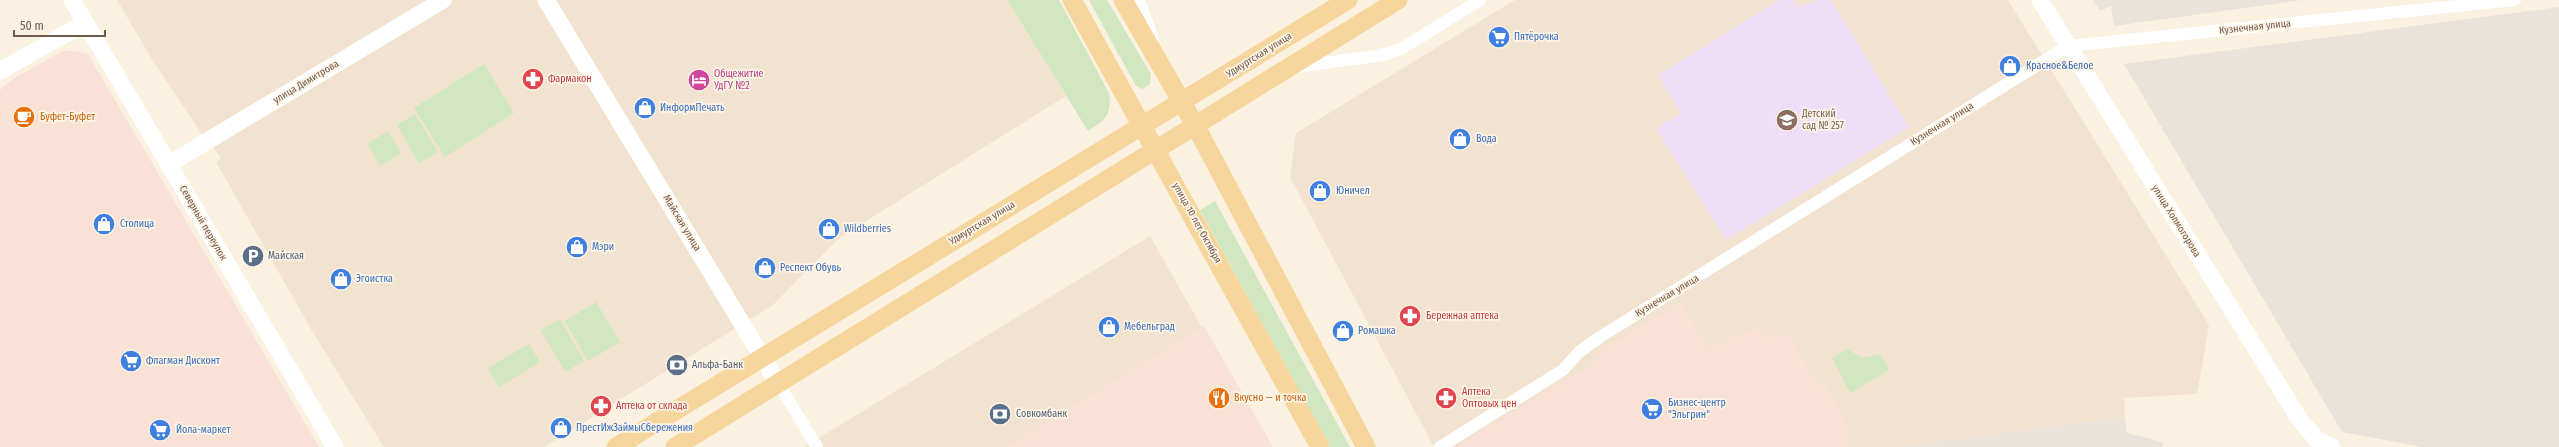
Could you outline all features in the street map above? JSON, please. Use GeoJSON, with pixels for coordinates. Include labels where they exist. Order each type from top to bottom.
{"type":"FeatureCollection","features":[{"type":"Feature","properties":{"kind":"main road","name":"улица 10 лет Октября"},"geometry":{"type":"LineString","coordinates":[[1072,0],[1143,125],[1320,447]]}},
{"type":"Feature","properties":{"kind":"main road"},"geometry":{"type":"LineString","coordinates":[[1123,0],[1195,125],[1366,447]]}},
{"type":"Feature","properties":{"kind":"main road","name":"Удмуртская улица"},"geometry":{"type":"LineString","coordinates":[[616,447],[1348,0]]}},
{"type":"Feature","properties":{"kind":"main road"},"geometry":{"type":"LineString","coordinates":[[675,447],[1398,0]]}},
{"type":"Feature","properties":{"kind":"main road"},"geometry":{"type":"LineString","coordinates":[[704,393],[716,395],[721,401],[724,407],[722,417]]}},
{"type":"Feature","properties":{"kind":"street","name":"Северный переулок"},"geometry":{"type":"LineString","coordinates":[[72,0],[335,447]]}},
{"type":"Feature","properties":{"kind":"street","name":"улица Димитрова"},"geometry":{"type":"LineString","coordinates":[[169,164],[443,0]]}},
{"type":"Feature","properties":{"kind":"street","name":"Майская улица"},"geometry":{"type":"LineString","coordinates":[[546,0],[817,447]]}},
{"type":"Feature","properties":{"kind":"street"},"geometry":{"type":"LineString","coordinates":[[1139,0],[1166,76]]}},
{"type":"Feature","properties":{"kind":"street"},"geometry":{"type":"LineString","coordinates":[[1289,68],[1383,55],[1417,40],[1480,0]]}},
{"type":"Feature","properties":{"kind":"street","name":"улица Холмогорова"},"geometry":{"type":"LineString","coordinates":[[2040,0],[2283,394],[2300,420],[2324,443]]}},
{"type":"Feature","properties":{"kind":"street","name":"Кузнечная улица"},"geometry":{"type":"LineString","coordinates":[[1440,447],[1563,370],[1579,352],[1600,337],[2068,46],[2515,0]]}},
{"type":"Feature","properties":{"kind":"street"},"geometry":{"type":"LineString","coordinates":[[0,71],[85,23]]}},
{"type":"Feature","properties":{"kind":"shaded area"},"geometry":{"type":"Polygon","coordinates":[[[117,0],[1007,0],[1066,96],[839,238],[773,305],[544,447],[384,447],[312,331],[216,162],[221,158],[202,134],[153,61],[117,0]]]}},
{"type":"Feature","properties":{"kind":"shaded area"},"geometry":{"type":"Polygon","coordinates":[[[1515,0],[2008,0],[2209,325],[2197,394],[2124,398],[2125,417],[1902,447],[1434,447],[1290,177],[1296,133],[1515,0]]]}},
{"type":"Feature","properties":{"kind":"shaded area","name":"Детский сад № 257"},"geometry":{"type":"Polygon","coordinates":[[[1779,0],[1792,0],[1800,7],[1819,0],[1831,0],[1909,127],[1726,240],[1656,128],[1681,113],[1658,75],[1779,0]]]}},
{"type":"Feature","properties":{"kind":"shaded area"},"geometry":{"type":"Polygon","coordinates":[[[2093,0],[2302,0],[2114,26],[2111,6],[2100,11],[2093,0]]]}},
{"type":"Feature","properties":{"kind":"shaded area"},"geometry":{"type":"Polygon","coordinates":[[[2559,7],[2559,447],[2423,447],[2342,432],[2124,64],[2559,7]]]}},
{"type":"Feature","properties":{"kind":"shaded area"},"geometry":{"type":"Polygon","coordinates":[[[63,51],[75,51],[88,54],[319,447],[0,447],[0,90],[13,79],[63,51]]]}},
{"type":"Feature","properties":{"kind":"shaded area"},"geometry":{"type":"Polygon","coordinates":[[[1150,236],[1270,447],[804,447],[1150,236]]]}},
{"type":"Feature","properties":{"kind":"shaded area","name":"Бизнес-центр \"Эльгрин\""},"geometry":{"type":"Polygon","coordinates":[[[1681,303],[1708,351],[1736,335],[1757,329],[1765,331],[1770,340],[1787,331],[1818,387],[1824,384],[1845,420],[1850,447],[1456,447],[1597,361],[1599,352],[1681,303]]]}},
{"type":"Feature","properties":{"kind":"shaded area"},"geometry":{"type":"Polygon","coordinates":[[[1204,326],[1273,447],[1007,447],[1204,326]]]}},
{"type":"Feature","properties":{"kind":"shaded area"},"geometry":{"type":"Polygon","coordinates":[[[2125,417],[2127,433],[2163,442],[2162,447],[1902,447],[2125,417]]]}},
{"type":"Feature","properties":{"kind":"green space"},"geometry":{"type":"Polygon","coordinates":[[[1007,0],[1059,0],[1109,93],[1110,100],[1108,112],[1099,124],[1088,131],[1007,0]]]}},
{"type":"Feature","properties":{"kind":"green space"},"geometry":{"type":"Polygon","coordinates":[[[1089,0],[1107,0],[1151,74],[1150,84],[1143,89],[1136,86],[1089,0]]]}},
{"type":"Feature","properties":{"kind":"green space"},"geometry":{"type":"Polygon","coordinates":[[[484,64],[514,113],[445,157],[414,108],[484,64]]]}},
{"type":"Feature","properties":{"kind":"green space"},"geometry":{"type":"Polygon","coordinates":[[[415,114],[438,152],[419,163],[397,125],[415,114]]]}},
{"type":"Feature","properties":{"kind":"green space"},"geometry":{"type":"Polygon","coordinates":[[[388,131],[401,153],[380,166],[367,144],[388,131]]]}},
{"type":"Feature","properties":{"kind":"green space"},"geometry":{"type":"Polygon","coordinates":[[[1215,201],[1350,447],[1330,447],[1200,210],[1215,201]]]}},
{"type":"Feature","properties":{"kind":"green space"},"geometry":{"type":"Polygon","coordinates":[[[596,302],[620,342],[588,361],[565,321],[596,302]]]}},
{"type":"Feature","properties":{"kind":"green space"},"geometry":{"type":"Polygon","coordinates":[[[560,319],[584,361],[565,372],[541,330],[560,319]]]}},
{"type":"Feature","properties":{"kind":"green space"},"geometry":{"type":"Polygon","coordinates":[[[529,344],[540,362],[499,387],[488,368],[529,344]]]}},
{"type":"Feature","properties":{"kind":"green space"},"geometry":{"type":"Polygon","coordinates":[[[1847,349],[1862,358],[1880,354],[1889,370],[1850,393],[1832,358],[1847,349]]]}},
{"type":"Feature","properties":{"kind":"place","name":"Пятёрочка"},"geometry":{"type":"Point","coordinates":[1499,37]}},
{"type":"Feature","properties":{"kind":"place","name":"Красное&Белое"},"geometry":{"type":"Point","coordinates":[2010,66]}},
{"type":"Feature","properties":{"kind":"place","name":"Фармакон"},"geometry":{"type":"Point","coordinates":[533,79]}},
{"type":"Feature","properties":{"kind":"place","name":"Общежитие УдГУ №2"},"geometry":{"type":"Point","coordinates":[699,80]}},
{"type":"Feature","properties":{"kind":"place","name":"ИнформПечать"},"geometry":{"type":"Point","coordinates":[645,108]}},
{"type":"Feature","properties":{"kind":"place","name":"Буфет-Буфет"},"geometry":{"type":"Point","coordinates":[24,117]}},
{"type":"Feature","properties":{"kind":"place","name":"Детский сад № 257"},"geometry":{"type":"Point","coordinates":[1787,120]}},
{"type":"Feature","properties":{"kind":"place","name":"Вода"},"geometry":{"type":"Point","coordinates":[1460,139]}},
{"type":"Feature","properties":{"kind":"place","name":"Юничел"},"geometry":{"type":"Point","coordinates":[1320,191]}},
{"type":"Feature","properties":{"kind":"place","name":"Столица"},"geometry":{"type":"Point","coordinates":[104,224]}},
{"type":"Feature","properties":{"kind":"place","name":"Wildberries"},"geometry":{"type":"Point","coordinates":[829,229]}},
{"type":"Feature","properties":{"kind":"place","name":"Мэри"},"geometry":{"type":"Point","coordinates":[577,247]}},
{"type":"Feature","properties":{"kind":"place","name":"Майская"},"geometry":{"type":"Point","coordinates":[253,256]}},
{"type":"Feature","properties":{"kind":"place","name":"Респект Обувь"},"geometry":{"type":"Point","coordinates":[765,268]}},
{"type":"Feature","properties":{"kind":"place","name":"Эгоистка"},"geometry":{"type":"Point","coordinates":[341,279]}},
{"type":"Feature","properties":{"kind":"place","name":"Бережная аптека"},"geometry":{"type":"Point","coordinates":[1410,316]}},
{"type":"Feature","properties":{"kind":"place","name":"Мебельград"},"geometry":{"type":"Point","coordinates":[1109,327]}},
{"type":"Feature","properties":{"kind":"place","name":"Ромашка"},"geometry":{"type":"Point","coordinates":[1343,331]}},
{"type":"Feature","properties":{"kind":"place","name":"Флагман Дисконт"},"geometry":{"type":"Point","coordinates":[131,361]}},
{"type":"Feature","properties":{"kind":"place","name":"Альфа-Банк"},"geometry":{"type":"Point","coordinates":[677,365]}},
{"type":"Feature","properties":{"kind":"place","name":"Вкусно — и точка"},"geometry":{"type":"Point","coordinates":[1219,398]}},
{"type":"Feature","properties":{"kind":"place","name":"Аптека Оптовых цен"},"geometry":{"type":"Point","coordinates":[1446,398]}},
{"type":"Feature","properties":{"kind":"place","name":"Аптека от склада"},"geometry":{"type":"Point","coordinates":[601,406]}},
{"type":"Feature","properties":{"kind":"place","name":"Бизнес-центр \"Эльгрин\""},"geometry":{"type":"Point","coordinates":[1652,409]}},
{"type":"Feature","properties":{"kind":"place","name":"Совкомбанк"},"geometry":{"type":"Point","coordinates":[1000,414]}},
{"type":"Feature","properties":{"kind":"place","name":"ПрестИжЗаймыСбережения"},"geometry":{"type":"Point","coordinates":[561,428]}},
{"type":"Feature","properties":{"kind":"place","name":"Йола-маркет"},"geometry":{"type":"Point","coordinates":[160,430]}}]}
